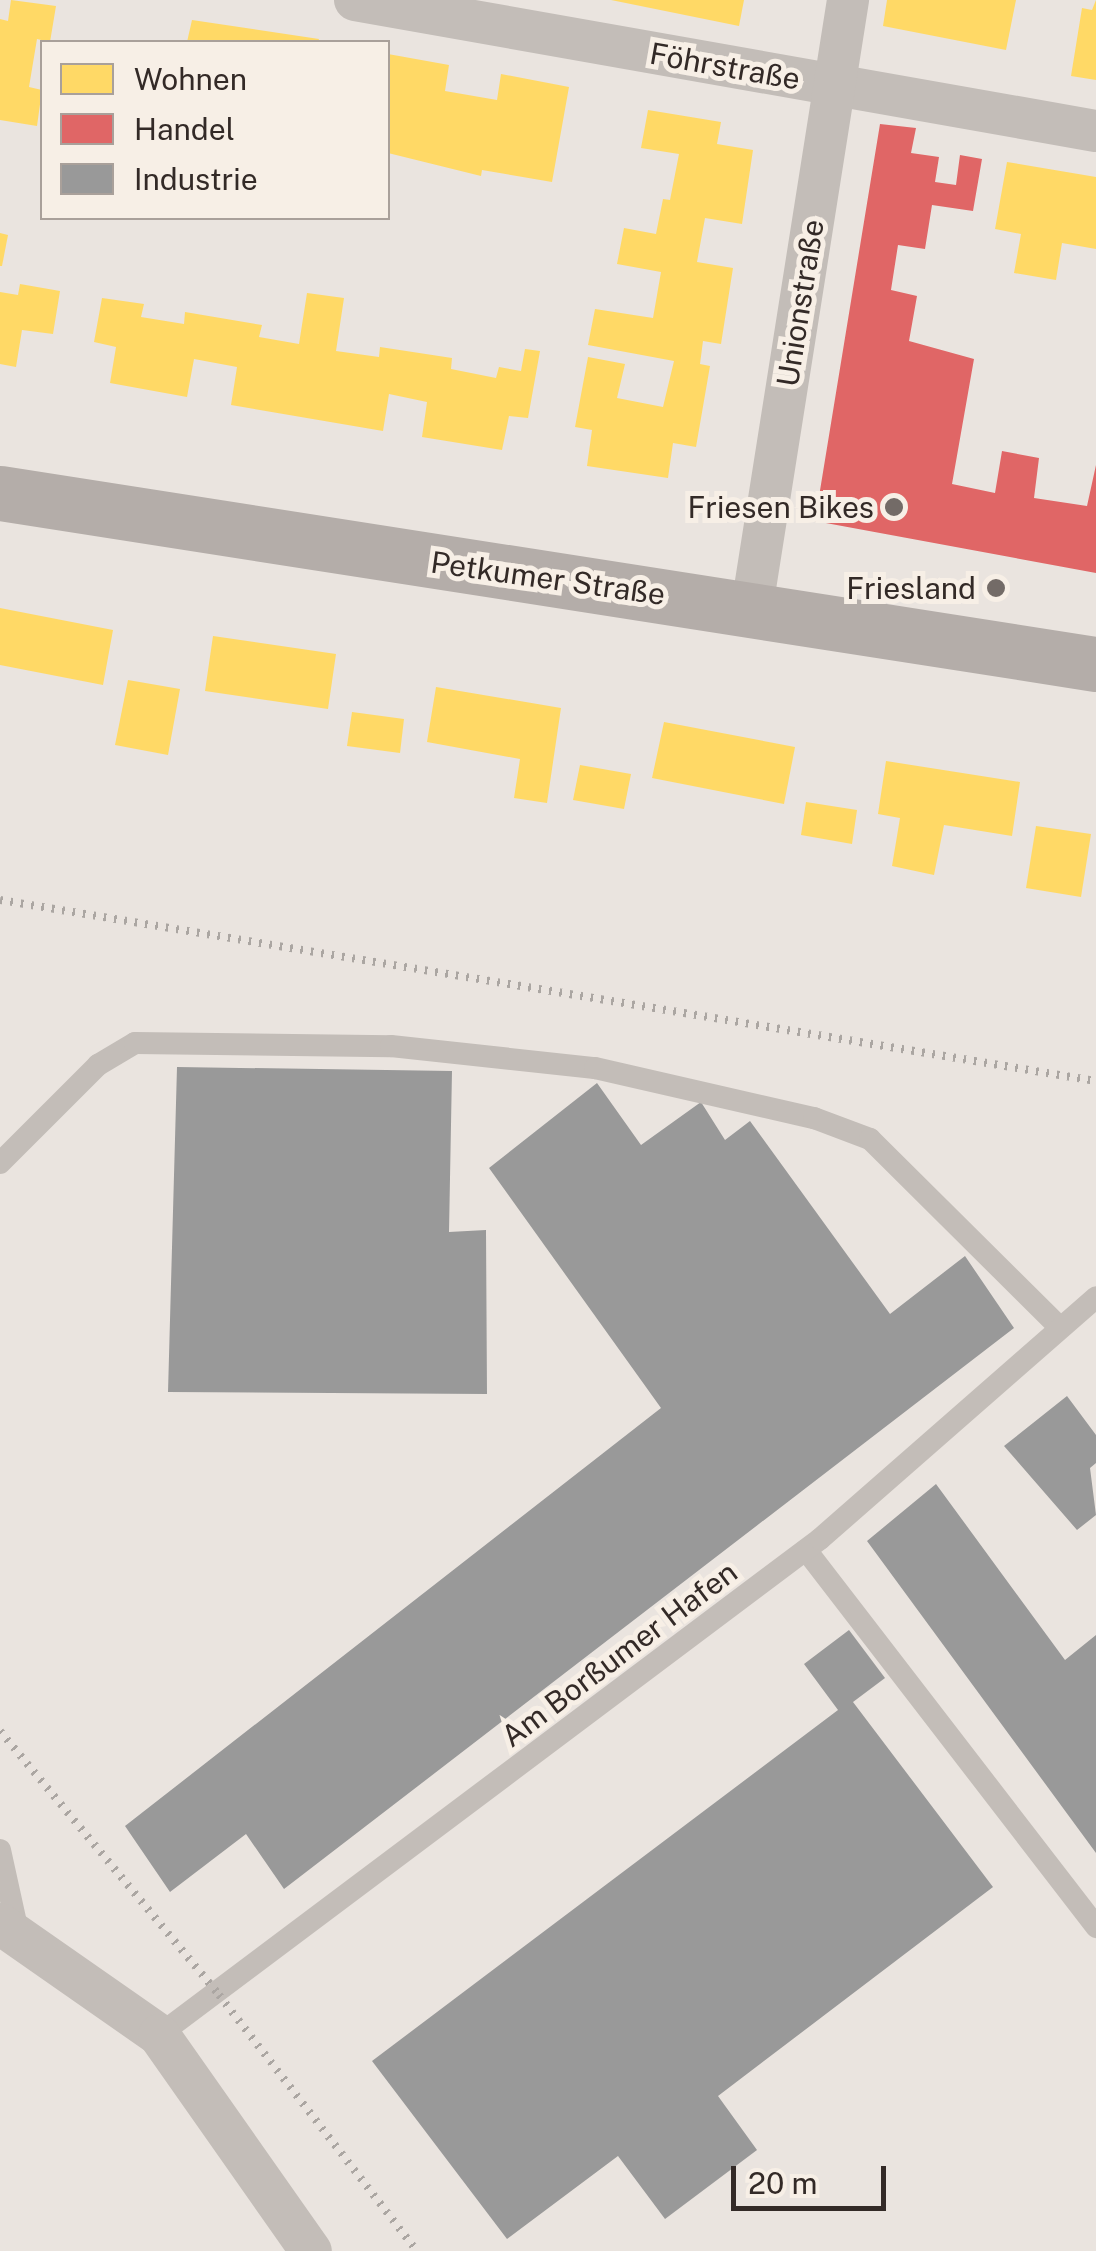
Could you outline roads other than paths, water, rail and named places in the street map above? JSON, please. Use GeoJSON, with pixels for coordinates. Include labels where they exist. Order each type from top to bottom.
{"type":"FeatureCollection","features":[{"type":"Feature","properties":{"kind":"main road","name":"Petkumer Straße"},"geometry":{"type":"LineString","coordinates":[[0,493],[752,607],[1096,664]]}},
{"type":"Feature","properties":{"kind":"street","name":"Föhrstraße"},"geometry":{"type":"LineString","coordinates":[[355,0],[1096,131]]}},
{"type":"Feature","properties":{"kind":"street","name":"Unionstraße"},"geometry":{"type":"LineString","coordinates":[[752,607],[848,0]]}},
{"type":"Feature","properties":{"kind":"street"},"geometry":{"type":"LineString","coordinates":[[9,1928],[160,2036],[311,2251]]}},
{"type":"Feature","properties":{"kind":"lane"},"geometry":{"type":"LineString","coordinates":[[0,1163],[98,1065],[135,1043],[391,1046],[595,1068],[814,1118],[870,1138],[1059,1328]]}},
{"type":"Feature","properties":{"kind":"lane","name":"Am Borßumer Hafen"},"geometry":{"type":"LineString","coordinates":[[160,2036],[806,1550],[1096,1296]]}},
{"type":"Feature","properties":{"kind":"lane"},"geometry":{"type":"LineString","coordinates":[[806,1550],[1096,1927]]}},
{"type":"Feature","properties":{"kind":"lane"},"geometry":{"type":"LineString","coordinates":[[0,1850],[9,1928]]}},
{"type":"Feature","properties":{"kind":"railway"},"geometry":{"type":"LineString","coordinates":[[0,900],[1096,1081]]}},
{"type":"Feature","properties":{"kind":"railway"},"geometry":{"type":"LineString","coordinates":[[0,1731],[219,1995],[417,2251]]}},
{"type":"Feature","properties":{"kind":"place","name":"Friesen Bikes"},"geometry":{"type":"Point","coordinates":[894,507]}},
{"type":"Feature","properties":{"kind":"place","name":"Friesland"},"geometry":{"type":"Point","coordinates":[996,588]}}]}
